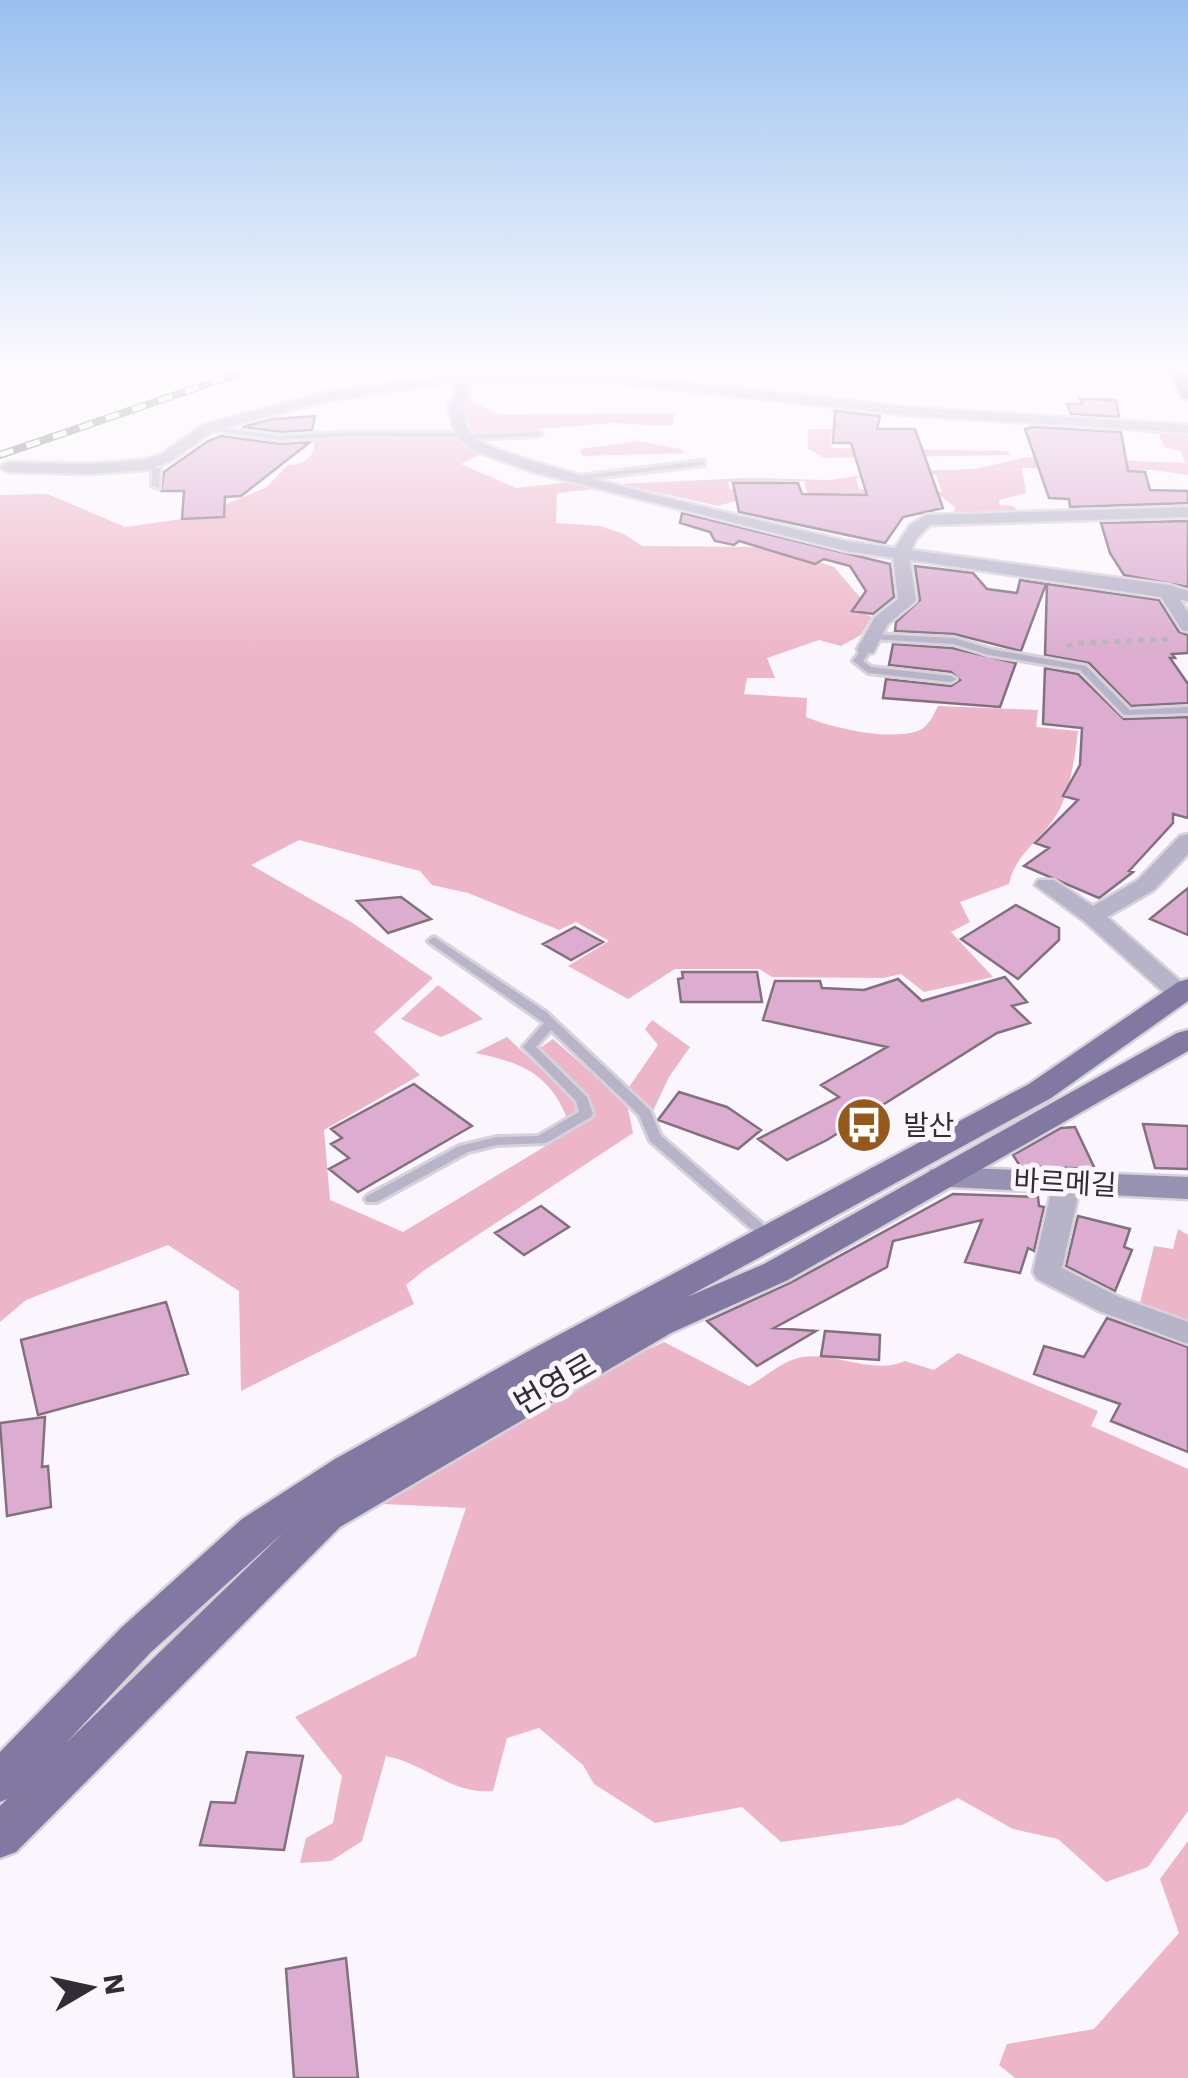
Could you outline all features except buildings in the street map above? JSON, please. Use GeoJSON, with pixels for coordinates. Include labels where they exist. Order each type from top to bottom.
{"type":"FeatureCollection","features":[{"type":"Feature","properties":{"kind":"main road","name":"번영로"},"geometry":{"type":"LineString","coordinates":[[0,1782],[136,1640],[256,1530],[348,1470],[1040,1091],[1183,990]]}},
{"type":"Feature","properties":{"kind":"main road","name":"번영로"},"geometry":{"type":"LineString","coordinates":[[0,1837],[326,1516],[658,1324],[776,1272],[1188,1039]]}},
{"type":"Feature","properties":{"kind":"street"},"geometry":{"type":"LineString","coordinates":[[8,467],[90,469],[151,463]]}},
{"type":"Feature","properties":{"kind":"street"},"geometry":{"type":"LineString","coordinates":[[528,463],[846,546],[1164,589],[1188,596]]}},
{"type":"Feature","properties":{"kind":"street"},"geometry":{"type":"LineString","coordinates":[[870,643],[881,621],[906,601],[898,554],[911,530],[926,520],[1188,512]]}},
{"type":"Feature","properties":{"kind":"street"},"geometry":{"type":"LineString","coordinates":[[1164,589],[1188,626]]}},
{"type":"Feature","properties":{"kind":"street"},"geometry":{"type":"LineString","coordinates":[[1092,916],[1146,885],[1188,841]]}},
{"type":"Feature","properties":{"kind":"street"},"geometry":{"type":"LineString","coordinates":[[1046,885],[1092,916],[1183,990]]}},
{"type":"Feature","properties":{"kind":"street","name":"바르메길"},"geometry":{"type":"LineString","coordinates":[[942,1178],[1188,1188]]}},
{"type":"Feature","properties":{"kind":"street"},"geometry":{"type":"LineString","coordinates":[[1067,1183],[1047,1272],[1109,1304],[1188,1333]]}},
{"type":"Feature","properties":{"kind":"lane"},"geometry":{"type":"LineString","coordinates":[[578,478],[701,463]]}},
{"type":"Feature","properties":{"kind":"lane"},"geometry":{"type":"LineString","coordinates":[[145,465],[156,469],[156,486]]}},
{"type":"Feature","properties":{"kind":"lane"},"geometry":{"type":"LineString","coordinates":[[951,678],[868,670],[858,661],[870,643],[954,641],[988,652],[1083,668],[1127,713],[1188,710]]}},
{"type":"Feature","properties":{"kind":"lane"},"geometry":{"type":"LineString","coordinates":[[434,941],[551,1023],[645,1114],[655,1138],[769,1237]]}},
{"type":"Feature","properties":{"kind":"lane"},"geometry":{"type":"LineString","coordinates":[[372,1198],[464,1148],[497,1141],[541,1140],[586,1114],[582,1100],[529,1047],[551,1023]]}},
{"type":"Feature","properties":{"kind":"path"},"geometry":{"type":"LineString","coordinates":[[1083,668],[1066,645],[1188,639]]}},
{"type":"Feature","properties":{"kind":"shaded area"},"geometry":{"type":"Polygon","coordinates":[[[463,463],[516,488],[573,482],[594,489],[557,493],[556,523],[600,526],[624,534],[642,546],[773,547],[834,567],[865,603],[860,612],[872,617],[861,635],[841,646],[819,640],[767,658],[775,678],[747,678],[744,694],[807,698],[806,717],[877,734],[918,731],[928,724],[938,706],[1038,710],[1036,727],[1078,731],[1062,805],[1023,855],[1009,884],[960,902],[970,922],[951,932],[993,977],[924,992],[901,974],[883,978],[772,977],[759,969],[675,969],[628,999],[568,966],[609,941],[576,922],[559,930],[468,893],[432,885],[420,871],[299,840],[251,865],[351,922],[433,978],[374,1032],[420,1075],[324,1130],[330,1200],[403,1232],[592,1118],[588,1098],[540,1048],[553,1039],[627,1104],[633,1133],[423,1271],[406,1285],[414,1304],[241,1391],[239,1291],[168,1245],[26,1300],[0,1322],[0,495],[48,494],[125,527],[196,517],[267,487],[288,465],[463,463]]]}},
{"type":"Feature","properties":{"kind":"shaded area"},"geometry":{"type":"Polygon","coordinates":[[[1001,463],[1185,463],[1188,475],[1153,470],[1022,468],[1026,493],[999,500],[1000,505],[1013,506],[1018,512],[954,513],[955,507],[942,497],[861,499],[859,494],[838,493],[841,507],[811,507],[804,481],[728,482],[730,489],[741,489],[746,498],[718,506],[620,484],[747,478],[830,480],[881,472],[974,469],[1001,463]],[[936,475],[856,478],[859,489],[942,492],[936,475]]]}},
{"type":"Feature","properties":{"kind":"shaded area"},"geometry":{"type":"Polygon","coordinates":[[[438,985],[483,1019],[441,1037],[401,1019],[438,985]]]}},
{"type":"Feature","properties":{"kind":"shaded area"},"geometry":{"type":"Polygon","coordinates":[[[652,1020],[690,1047],[669,1077],[652,1113],[629,1087],[658,1045],[645,1029],[652,1020]]]}},
{"type":"Feature","properties":{"kind":"shaded area"},"geometry":{"type":"Polygon","coordinates":[[[507,1037],[573,1099],[576,1113],[567,1118],[551,1090],[531,1072],[475,1053],[507,1037]]]}},
{"type":"Feature","properties":{"kind":"shaded area"},"geometry":{"type":"Polygon","coordinates":[[[1178,1229],[1188,1235],[1188,1328],[1139,1307],[1154,1246],[1173,1249],[1178,1229]]]}},
{"type":"Feature","properties":{"kind":"shaded area"},"geometry":{"type":"Polygon","coordinates":[[[664,1342],[749,1386],[786,1363],[805,1357],[877,1366],[905,1361],[934,1370],[958,1353],[1098,1411],[1091,1426],[1188,1469],[1188,1811],[1148,1867],[1106,1882],[1058,1839],[1013,1829],[958,1798],[902,1825],[781,1842],[742,1807],[655,1823],[594,1784],[583,1765],[539,1728],[507,1738],[493,1791],[452,1784],[386,1756],[362,1841],[331,1861],[300,1863],[306,1838],[333,1823],[342,1776],[295,1717],[416,1656],[466,1508],[384,1504],[606,1369],[664,1342]]]}},
{"type":"Feature","properties":{"kind":"shaded area"},"geometry":{"type":"Polygon","coordinates":[[[1188,1841],[1188,2078],[1015,2078],[999,2065],[1007,2044],[1094,2029],[1179,1933],[1160,1879],[1188,1841]]]}},
{"type":"Feature","properties":{"kind":"place","name":"발산"},"geometry":{"type":"Point","coordinates":[864,1125]}}]}
